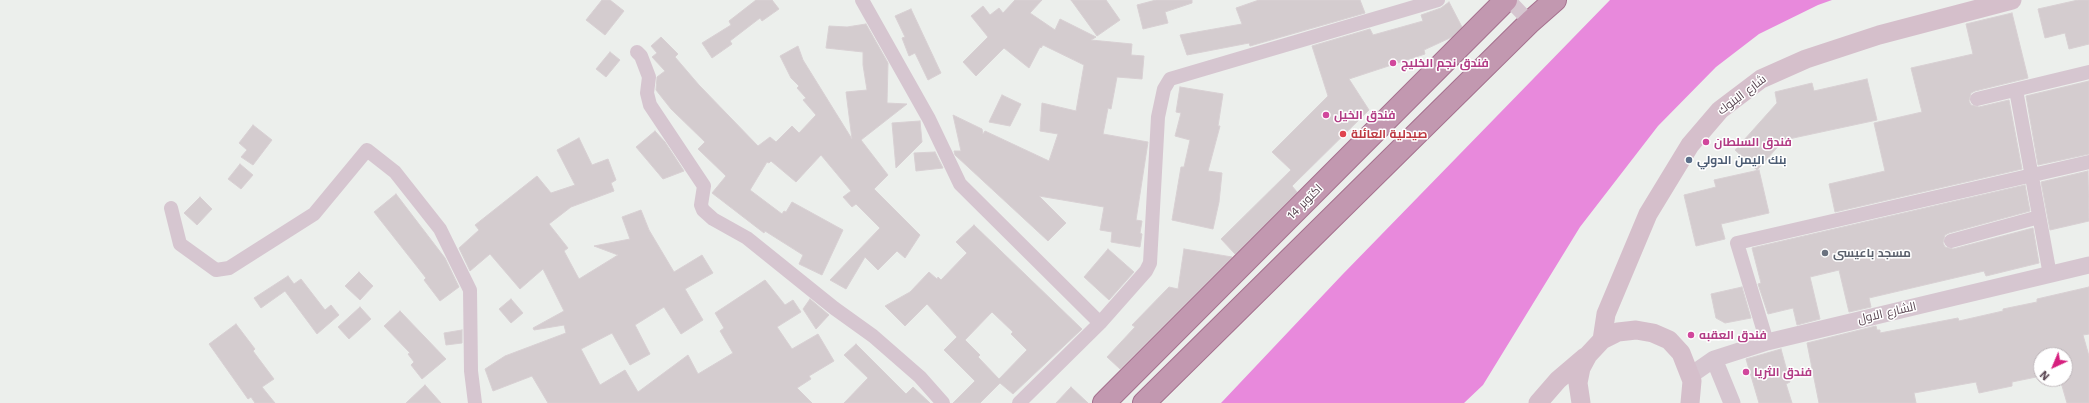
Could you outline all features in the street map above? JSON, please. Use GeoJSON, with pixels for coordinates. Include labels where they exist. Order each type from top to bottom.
{"type":"FeatureCollection","features":[{"type":"Feature","properties":{"kind":"highway","name":"14 اكتوبر"},"geometry":{"type":"LineString","coordinates":[[1104,403],[1507,0]]}},
{"type":"Feature","properties":{"kind":"highway"},"geometry":{"type":"LineString","coordinates":[[1144,403],[1530,22],[1555,0]]}},
{"type":"Feature","properties":{"kind":"main road","name":"شارع البنوك"},"geometry":{"type":"LineString","coordinates":[[1602,340],[1606,314],[1648,214],[1690,145],[1720,110],[1761,79],[1806,59],[1879,35],[2012,0]]}},
{"type":"Feature","properties":{"kind":"main road"},"geometry":{"type":"LineString","coordinates":[[1538,403],[1558,380],[1588,355],[1602,340],[1618,332],[1636,330],[1653,333],[1668,340],[1681,353],[1691,376],[1692,394],[1690,403]]}},
{"type":"Feature","properties":{"kind":"main road"},"geometry":{"type":"LineString","coordinates":[[1580,403],[1578,383],[1581,368],[1588,355]]}},
{"type":"Feature","properties":{"kind":"street"},"geometry":{"type":"LineString","coordinates":[[862,0],[929,119],[960,184],[1100,323]]}},
{"type":"Feature","properties":{"kind":"street"},"geometry":{"type":"LineString","coordinates":[[1019,403],[1100,323],[1146,272],[1150,263],[1158,117],[1164,89],[1170,79],[1438,0]]}},
{"type":"Feature","properties":{"kind":"street"},"geometry":{"type":"LineString","coordinates":[[1507,0],[1530,22]]}},
{"type":"Feature","properties":{"kind":"street"},"geometry":{"type":"LineString","coordinates":[[637,52],[641,56],[648,77],[650,105],[704,186],[701,205],[703,210],[713,219],[747,238],[834,308],[873,336],[920,377],[943,403]]}},
{"type":"Feature","properties":{"kind":"street"},"geometry":{"type":"LineString","coordinates":[[1977,99],[2089,72]]}},
{"type":"Feature","properties":{"kind":"street"},"geometry":{"type":"LineString","coordinates":[[2016,90],[2030,176],[2050,275]]}},
{"type":"Feature","properties":{"kind":"street"},"geometry":{"type":"LineString","coordinates":[[171,208],[180,244],[216,270],[229,268],[314,214],[367,150],[395,172],[440,229],[470,290],[471,371],[475,403]]}},
{"type":"Feature","properties":{"kind":"street"},"geometry":{"type":"LineString","coordinates":[[1767,342],[1737,243],[2089,162]]}},
{"type":"Feature","properties":{"kind":"street"},"geometry":{"type":"LineString","coordinates":[[1951,241],[2039,217]]}},
{"type":"Feature","properties":{"kind":"street","name":"الشارع الاول"},"geometry":{"type":"LineString","coordinates":[[1691,376],[1714,360],[1767,342],[2089,266]]}},
{"type":"Feature","properties":{"kind":"street"},"geometry":{"type":"LineString","coordinates":[[1714,360],[1732,403]]}},
{"type":"Feature","properties":{"kind":"shaded area"},"geometry":{"type":"Polygon","coordinates":[[[1610,0],[1832,0],[1818,5],[1759,34],[1716,67],[1658,126],[1580,227],[1483,385],[1464,403],[1221,403],[1342,275],[1610,0]]]}},
{"type":"Feature","properties":{"kind":"building"},"geometry":{"type":"Polygon","coordinates":[[[602,0],[610,0],[624,11],[605,35],[586,20],[602,0]]]}},
{"type":"Feature","properties":{"kind":"building"},"geometry":{"type":"Polygon","coordinates":[[[756,0],[772,0],[779,9],[762,21],[760,18],[730,41],[732,44],[712,58],[702,43],[731,25],[729,21],[756,0]]]}},
{"type":"Feature","properties":{"kind":"building"},"geometry":{"type":"Polygon","coordinates":[[[1015,0],[1042,0],[1030,13],[1055,30],[1060,19],[1096,37],[1091,40],[1132,44],[1131,55],[1144,56],[1142,79],[1117,77],[1111,109],[1108,108],[1103,134],[1148,142],[1136,220],[1142,221],[1140,247],[1111,242],[1112,232],[1100,230],[1104,207],[1039,196],[1066,223],[1048,241],[955,155],[954,151],[961,151],[953,115],[982,129],[983,134],[985,131],[1049,161],[1058,134],[1040,131],[1042,103],[1076,111],[1084,65],[1043,45],[1041,48],[1040,47],[1029,68],[1004,48],[976,76],[963,62],[988,37],[971,16],[983,6],[990,15],[999,8],[1003,13],[1015,0]]]}},
{"type":"Feature","properties":{"kind":"building"},"geometry":{"type":"Polygon","coordinates":[[[1071,0],[1106,0],[1120,20],[1097,36],[1071,0]]]}},
{"type":"Feature","properties":{"kind":"building"},"geometry":{"type":"Polygon","coordinates":[[[1156,0],[1192,0],[1192,3],[1165,12],[1168,23],[1143,29],[1137,5],[1156,0]]]}},
{"type":"Feature","properties":{"kind":"building"},"geometry":{"type":"Polygon","coordinates":[[[1259,0],[1360,0],[1365,13],[1250,46],[1249,43],[1187,55],[1180,35],[1242,24],[1236,8],[1259,0]]]}},
{"type":"Feature","properties":{"kind":"building"},"geometry":{"type":"Polygon","coordinates":[[[2078,0],[2089,0],[2089,44],[2069,49],[2065,33],[2045,38],[2038,9],[2078,0]]]}},
{"type":"Feature","properties":{"kind":"building"},"geometry":{"type":"Polygon","coordinates":[[[1449,2],[1462,27],[1452,37],[1424,50],[1425,54],[1349,79],[1369,110],[1292,186],[1297,192],[1235,254],[1221,239],[1291,170],[1272,152],[1328,96],[1312,46],[1370,29],[1373,35],[1423,21],[1421,15],[1441,8],[1449,2]]]}},
{"type":"Feature","properties":{"kind":"building"},"geometry":{"type":"Polygon","coordinates":[[[911,9],[941,73],[928,80],[915,53],[909,56],[902,38],[905,37],[895,16],[911,9]]]}},
{"type":"Feature","properties":{"kind":"building"},"geometry":{"type":"Polygon","coordinates":[[[2012,13],[2028,78],[1975,91],[1971,93],[1969,101],[1971,105],[1979,107],[2009,100],[2022,169],[1835,212],[1829,184],[1885,171],[1874,123],[1922,112],[1911,68],[1973,54],[1966,24],[2012,13]]]}},
{"type":"Feature","properties":{"kind":"building"},"geometry":{"type":"Polygon","coordinates":[[[866,24],[888,63],[887,103],[907,104],[861,140],[888,175],[874,189],[920,235],[905,258],[897,251],[878,270],[865,257],[846,289],[830,280],[880,228],[856,204],[852,207],[843,197],[851,191],[821,155],[796,182],[771,161],[769,163],[767,162],[750,190],[782,214],[784,211],[786,212],[792,202],[843,230],[822,275],[799,264],[803,255],[765,231],[764,233],[712,193],[726,176],[698,149],[705,142],[671,109],[656,90],[657,77],[665,71],[652,57],[657,53],[651,46],[661,37],[678,54],[675,57],[699,85],[758,146],[770,137],[776,142],[792,126],[799,133],[816,115],[803,100],[806,98],[797,88],[799,86],[791,78],[780,56],[798,46],[803,60],[852,139],[846,92],[867,90],[863,65],[863,52],[826,48],[829,26],[847,27],[866,24]]]}},
{"type":"Feature","properties":{"kind":"building"},"geometry":{"type":"Polygon","coordinates":[[[610,52],[620,60],[606,77],[596,69],[610,52]]]}},
{"type":"Feature","properties":{"kind":"building"},"geometry":{"type":"Polygon","coordinates":[[[1867,79],[1877,120],[1784,140],[1757,170],[1735,150],[1777,103],[1775,92],[1812,83],[1814,91],[1867,79]]]}},
{"type":"Feature","properties":{"kind":"building"},"geometry":{"type":"Polygon","coordinates":[[[2089,81],[2089,154],[2038,165],[2026,96],[2089,81]]]}},
{"type":"Feature","properties":{"kind":"building"},"geometry":{"type":"Polygon","coordinates":[[[1180,87],[1223,94],[1218,126],[1220,126],[1208,171],[1222,173],[1219,202],[1213,229],[1172,220],[1181,167],[1184,167],[1190,140],[1175,136],[1181,113],[1176,112],[1180,87]]]}},
{"type":"Feature","properties":{"kind":"building"},"geometry":{"type":"Polygon","coordinates":[[[1002,95],[1021,104],[1010,126],[989,122],[1002,95]]]}},
{"type":"Feature","properties":{"kind":"building"},"geometry":{"type":"Polygon","coordinates":[[[920,121],[922,142],[896,168],[892,123],[920,121]]]}},
{"type":"Feature","properties":{"kind":"building"},"geometry":{"type":"Polygon","coordinates":[[[253,125],[272,140],[253,165],[241,157],[247,150],[239,143],[253,125]]]}},
{"type":"Feature","properties":{"kind":"building"},"geometry":{"type":"Polygon","coordinates":[[[655,131],[665,142],[684,171],[663,179],[636,147],[655,131]]]}},
{"type":"Feature","properties":{"kind":"building"},"geometry":{"type":"Polygon","coordinates":[[[579,138],[592,165],[608,159],[616,180],[611,183],[614,191],[571,207],[549,224],[568,248],[564,251],[579,279],[618,255],[594,246],[630,239],[622,217],[641,210],[649,230],[674,272],[702,255],[713,273],[685,289],[703,320],[681,334],[664,307],[635,325],[650,354],[630,365],[612,333],[581,349],[600,385],[625,370],[638,392],[688,355],[698,374],[733,353],[720,331],[724,328],[715,313],[765,280],[785,305],[793,300],[801,312],[777,327],[792,349],[818,334],[834,361],[809,376],[811,379],[797,388],[812,403],[548,403],[532,376],[493,391],[485,369],[505,356],[566,333],[564,325],[534,330],[533,328],[564,311],[543,269],[520,289],[490,254],[470,271],[459,248],[479,230],[475,225],[537,176],[551,193],[575,185],[557,150],[579,138]]]}},
{"type":"Feature","properties":{"kind":"building"},"geometry":{"type":"Polygon","coordinates":[[[935,152],[943,168],[916,171],[914,153],[935,152]]]}},
{"type":"Feature","properties":{"kind":"building"},"geometry":{"type":"Polygon","coordinates":[[[240,164],[253,175],[241,189],[228,179],[240,164]]]}},
{"type":"Feature","properties":{"kind":"building"},"geometry":{"type":"Polygon","coordinates":[[[1759,170],[1769,213],[1721,224],[1725,239],[1696,246],[1684,195],[1716,187],[1714,180],[1759,170]]]}},
{"type":"Feature","properties":{"kind":"building"},"geometry":{"type":"Polygon","coordinates":[[[2088,171],[2089,221],[2050,230],[2041,182],[2088,171]]]}},
{"type":"Feature","properties":{"kind":"building"},"geometry":{"type":"Polygon","coordinates":[[[2025,185],[2030,211],[1949,233],[1945,235],[1943,243],[1945,247],[1953,249],[2033,228],[2039,263],[1986,276],[1984,271],[1869,298],[1871,307],[1849,312],[1839,270],[1810,277],[1820,319],[1797,325],[1793,308],[1768,314],[1758,284],[1761,283],[1752,248],[2025,185]]]}},
{"type":"Feature","properties":{"kind":"building"},"geometry":{"type":"Polygon","coordinates":[[[396,194],[445,258],[459,287],[440,301],[424,280],[426,278],[374,212],[396,194]]]}},
{"type":"Feature","properties":{"kind":"building"},"geometry":{"type":"Polygon","coordinates":[[[200,197],[212,209],[197,225],[184,213],[200,197]]]}},
{"type":"Feature","properties":{"kind":"building"},"geometry":{"type":"Polygon","coordinates":[[[974,225],[1082,329],[1013,394],[1000,383],[980,403],[953,403],[975,381],[944,350],[957,337],[927,304],[905,326],[885,306],[910,292],[929,272],[937,279],[938,277],[941,280],[967,253],[956,242],[974,225]],[[992,312],[965,340],[980,355],[978,357],[999,379],[1027,350],[1011,334],[1013,332],[992,312]]]}},
{"type":"Feature","properties":{"kind":"building"},"geometry":{"type":"Polygon","coordinates":[[[1108,249],[1134,272],[1109,300],[1084,277],[1108,249]]]}},
{"type":"Feature","properties":{"kind":"building"},"geometry":{"type":"Polygon","coordinates":[[[1184,249],[1232,257],[1120,369],[1107,357],[1135,327],[1132,325],[1169,287],[1178,289],[1184,249]]]}},
{"type":"Feature","properties":{"kind":"building"},"geometry":{"type":"Polygon","coordinates":[[[359,272],[373,286],[360,300],[345,286],[359,272]]]}},
{"type":"Feature","properties":{"kind":"building"},"geometry":{"type":"Polygon","coordinates":[[[288,276],[294,284],[301,279],[325,310],[331,305],[339,315],[317,334],[285,291],[261,308],[254,298],[288,276]]]}},
{"type":"Feature","properties":{"kind":"building"},"geometry":{"type":"Polygon","coordinates":[[[1742,287],[1751,318],[1725,323],[1716,318],[1711,294],[1742,287]]]}},
{"type":"Feature","properties":{"kind":"building"},"geometry":{"type":"Polygon","coordinates":[[[2089,287],[2089,334],[2083,335],[2089,356],[2089,403],[2067,403],[2062,387],[2073,387],[2073,347],[2033,347],[2033,378],[2012,382],[2012,386],[1979,393],[1976,382],[1914,393],[1916,403],[1819,403],[1807,343],[1876,326],[1877,330],[1880,330],[1880,333],[1958,318],[1959,321],[2003,311],[2003,309],[2037,302],[2037,299],[2089,287]]]}},
{"type":"Feature","properties":{"kind":"building"},"geometry":{"type":"Polygon","coordinates":[[[511,299],[523,313],[511,323],[499,309],[511,299]]]}},
{"type":"Feature","properties":{"kind":"building"},"geometry":{"type":"Polygon","coordinates":[[[810,299],[829,315],[816,329],[803,309],[810,299]]]}},
{"type":"Feature","properties":{"kind":"building"},"geometry":{"type":"Polygon","coordinates":[[[360,307],[371,319],[349,339],[338,327],[360,307]]]}},
{"type":"Feature","properties":{"kind":"building"},"geometry":{"type":"Polygon","coordinates":[[[400,311],[446,359],[422,379],[411,365],[414,362],[408,354],[410,353],[384,326],[400,311]]]}},
{"type":"Feature","properties":{"kind":"building"},"geometry":{"type":"Polygon","coordinates":[[[236,324],[255,349],[253,351],[274,379],[262,387],[275,403],[255,403],[251,397],[248,399],[209,344],[236,324]]]}},
{"type":"Feature","properties":{"kind":"building"},"geometry":{"type":"Polygon","coordinates":[[[462,330],[462,343],[446,345],[444,333],[462,330]]]}},
{"type":"Feature","properties":{"kind":"building"},"geometry":{"type":"Polygon","coordinates":[[[856,344],[906,394],[913,387],[930,403],[844,403],[868,378],[844,355],[856,344]]]}},
{"type":"Feature","properties":{"kind":"building"},"geometry":{"type":"Polygon","coordinates":[[[1781,349],[1790,382],[1786,384],[1792,403],[1759,403],[1746,359],[1781,349]]]}},
{"type":"Feature","properties":{"kind":"building"},"geometry":{"type":"Polygon","coordinates":[[[425,385],[441,403],[406,403],[425,385]]]}},
{"type":"Feature","properties":{"kind":"building"},"geometry":{"type":"Polygon","coordinates":[[[1071,387],[1088,403],[1056,403],[1071,387]]]}},
{"type":"Feature","properties":{"kind":"place","name":"فندق نجم الخليج"},"geometry":{"type":"Point","coordinates":[1393,63]}},
{"type":"Feature","properties":{"kind":"place","name":"فندق الخيل"},"geometry":{"type":"Point","coordinates":[1326,115]}},
{"type":"Feature","properties":{"kind":"place","name":"صيدلية العائلة"},"geometry":{"type":"Point","coordinates":[1343,134]}},
{"type":"Feature","properties":{"kind":"place","name":"فندق السلطان"},"geometry":{"type":"Point","coordinates":[1706,142]}},
{"type":"Feature","properties":{"kind":"place","name":"بنك اليمن الدولي"},"geometry":{"type":"Point","coordinates":[1689,160]}},
{"type":"Feature","properties":{"kind":"place","name":"مسجد باعيسى"},"geometry":{"type":"Point","coordinates":[1825,253]}},
{"type":"Feature","properties":{"kind":"place","name":"فندق العقبه"},"geometry":{"type":"Point","coordinates":[1691,335]}},
{"type":"Feature","properties":{"kind":"place","name":"فندق الثريا"},"geometry":{"type":"Point","coordinates":[1746,372]}}]}
